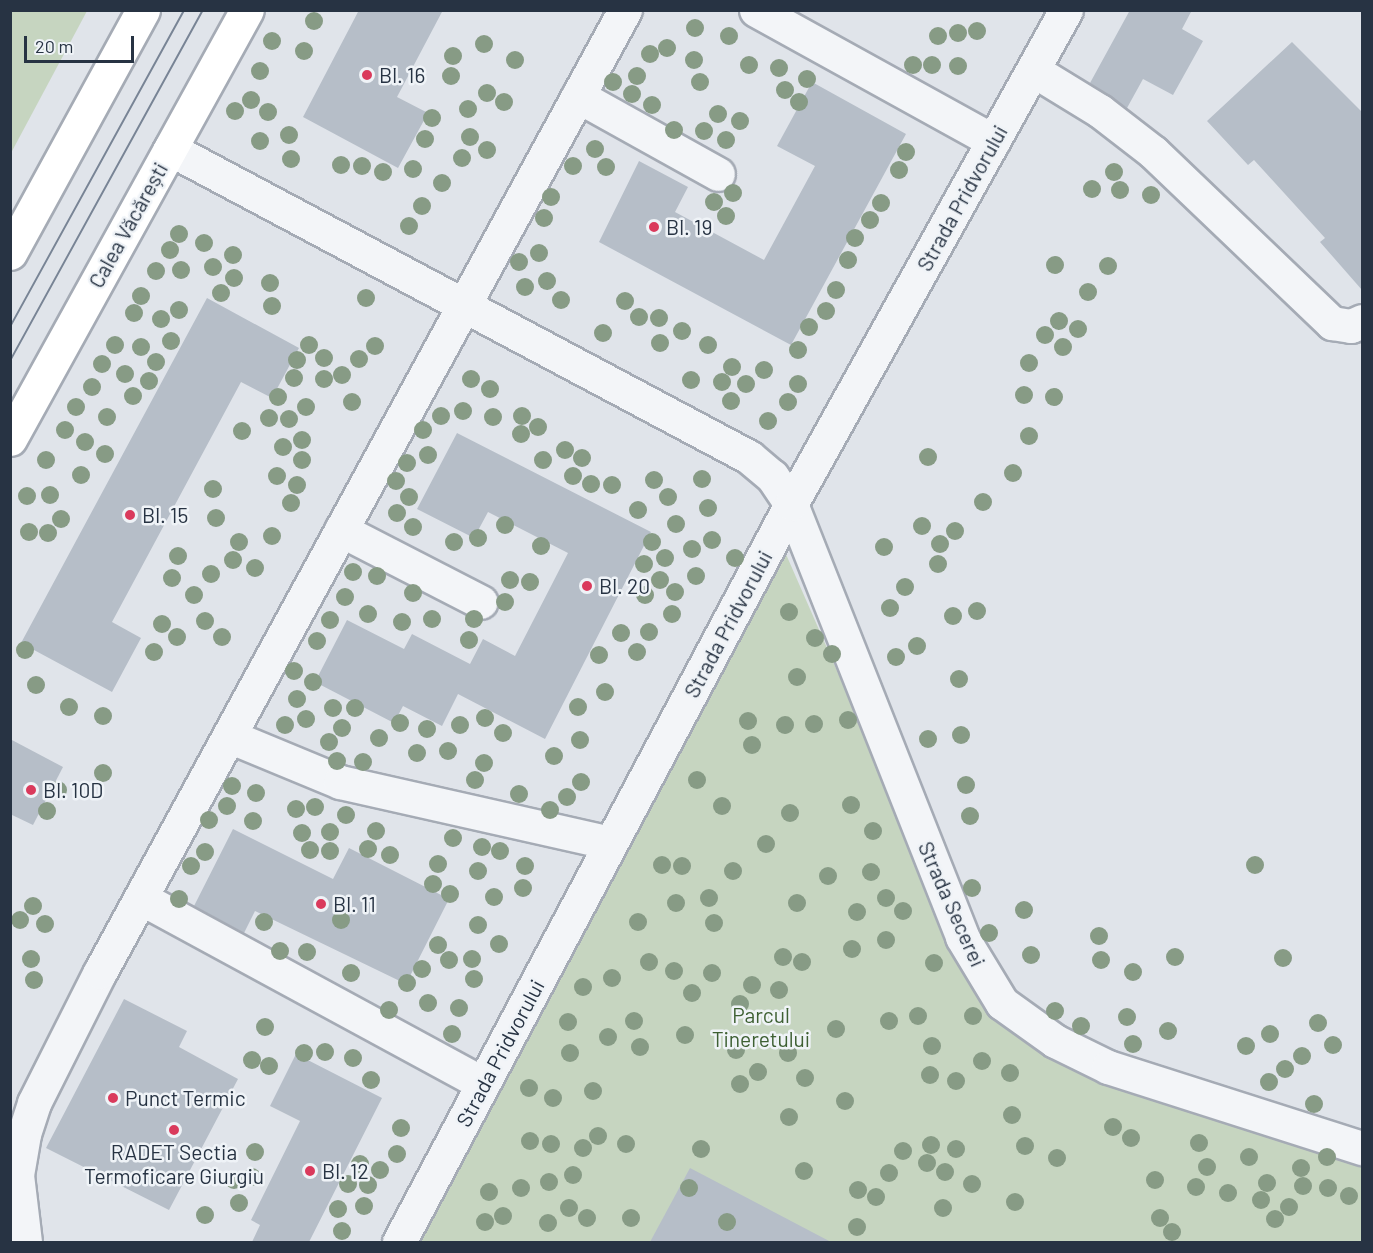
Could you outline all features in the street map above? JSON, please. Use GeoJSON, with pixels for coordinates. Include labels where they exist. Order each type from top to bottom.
{"type":"FeatureCollection","features":[{"type":"Feature","properties":{"kind":"main road"},"geometry":{"type":"LineString","coordinates":[[10,253],[143,10]]}},
{"type":"Feature","properties":{"kind":"main road","name":"Calea Văcărești"},"geometry":{"type":"LineString","coordinates":[[10,439],[247,10]]}},
{"type":"Feature","properties":{"kind":"street"},"geometry":{"type":"LineString","coordinates":[[25,1242],[18,1175],[24,1134],[34,1103],[141,898],[625,10]]}},
{"type":"Feature","properties":{"kind":"street"},"geometry":{"type":"LineString","coordinates":[[756,10],[993,141]]}},
{"type":"Feature","properties":{"kind":"street","name":"Strada Pridvorului"},"geometry":{"type":"LineString","coordinates":[[399,1242],[791,504],[1066,10]]}},
{"type":"Feature","properties":{"kind":"street"},"geometry":{"type":"LineString","coordinates":[[1033,70],[1100,111],[1153,152],[1332,323],[1351,326],[1362,321]]}},
{"type":"Feature","properties":{"kind":"street"},"geometry":{"type":"LineString","coordinates":[[578,96],[718,174]]}},
{"type":"Feature","properties":{"kind":"street","name":"Strada Secerei"},"geometry":{"type":"LineString","coordinates":[[170,149],[749,457],[772,476],[791,504],[962,937],[1002,1004],[1054,1041],[1108,1067],[1362,1148]]}},
{"type":"Feature","properties":{"kind":"street"},"geometry":{"type":"LineString","coordinates":[[341,530],[481,602]]}},
{"type":"Feature","properties":{"kind":"street"},"geometry":{"type":"LineString","coordinates":[[229,736],[340,782],[610,843]]}},
{"type":"Feature","properties":{"kind":"street"},"geometry":{"type":"LineString","coordinates":[[141,898],[483,1084]]}},
{"type":"Feature","properties":{"kind":"street"},"geometry":{"type":"LineString","coordinates":[[1316,1135],[1362,1123]]}},
{"type":"Feature","properties":{"kind":"green space"},"geometry":{"type":"Polygon","coordinates":[[[10,11],[87,11],[11,153],[10,11]]]}},
{"type":"Feature","properties":{"kind":"green space","name":"Parcul Tineretului"},"geometry":{"type":"Polygon","coordinates":[[[778,536],[884,778],[997,1009],[1362,1153],[1362,1242],[404,1242],[778,536]]]}},
{"type":"Feature","properties":{"kind":"building","name":"Bl. 16"},"geometry":{"type":"Polygon","coordinates":[[[359,10],[443,10],[397,97],[428,113],[398,168],[303,117],[359,10]]]}},
{"type":"Feature","properties":{"kind":"building"},"geometry":{"type":"Polygon","coordinates":[[[1130,10],[1192,10],[1182,29],[1203,41],[1173,95],[1143,79],[1127,108],[1090,83],[1130,10]]]}},
{"type":"Feature","properties":{"kind":"building"},"geometry":{"type":"Polygon","coordinates":[[[1292,42],[1362,112],[1362,290],[1320,242],[1325,238],[1254,160],[1248,165],[1207,121],[1292,42]]]}},
{"type":"Feature","properties":{"kind":"building","name":"Bl. 19"},"geometry":{"type":"Polygon","coordinates":[[[812,82],[906,134],[791,345],[599,242],[639,161],[688,187],[675,212],[764,260],[815,166],[777,146],[812,82]]]}},
{"type":"Feature","properties":{"kind":"building","name":"Bl. 15"},"geometry":{"type":"Polygon","coordinates":[[[207,298],[299,348],[272,398],[241,382],[112,622],[141,638],[112,692],[21,643],[207,298]]]}},
{"type":"Feature","properties":{"kind":"building","name":"Bl. 20"},"geometry":{"type":"Polygon","coordinates":[[[457,433],[651,532],[545,739],[458,694],[442,726],[403,706],[394,723],[315,682],[347,620],[404,649],[412,634],[470,664],[483,639],[515,656],[568,553],[488,512],[474,538],[417,509],[457,433]]]}},
{"type":"Feature","properties":{"kind":"building","name":"Bl. 10D"},"geometry":{"type":"Polygon","coordinates":[[[10,739],[63,767],[33,825],[10,814],[10,739]]]}},
{"type":"Feature","properties":{"kind":"building","name":"Bl. 11"},"geometry":{"type":"Polygon","coordinates":[[[233,829],[333,879],[349,848],[449,899],[406,984],[255,911],[244,933],[194,906],[233,829]]]}},
{"type":"Feature","properties":{"kind":"building"},"geometry":{"type":"Polygon","coordinates":[[[124,999],[187,1031],[179,1047],[238,1079],[169,1210],[46,1148],[124,999]]]}},
{"type":"Feature","properties":{"kind":"building","name":"Bl. 12"},"geometry":{"type":"Polygon","coordinates":[[[296,1054],[382,1098],[309,1242],[252,1242],[260,1225],[251,1220],[300,1121],[270,1106],[296,1054]]]}},
{"type":"Feature","properties":{"kind":"building"},"geometry":{"type":"Polygon","coordinates":[[[690,1168],[831,1242],[650,1242],[690,1168]]]}},
{"type":"Feature","properties":{"kind":"tram line"},"geometry":{"type":"LineString","coordinates":[[10,327],[184,10]]}},
{"type":"Feature","properties":{"kind":"tram line"},"geometry":{"type":"LineString","coordinates":[[10,361],[203,10]]}},
{"type":"Feature","properties":{"kind":"place","name":"Bl. 16"},"geometry":{"type":"Point","coordinates":[367,75]}},
{"type":"Feature","properties":{"kind":"place","name":"Bl. 19"},"geometry":{"type":"Point","coordinates":[654,227]}},
{"type":"Feature","properties":{"kind":"place","name":"Bl. 15"},"geometry":{"type":"Point","coordinates":[130,515]}},
{"type":"Feature","properties":{"kind":"place","name":"Bl. 20"},"geometry":{"type":"Point","coordinates":[587,586]}},
{"type":"Feature","properties":{"kind":"place","name":"Bl. 10D"},"geometry":{"type":"Point","coordinates":[31,790]}},
{"type":"Feature","properties":{"kind":"place","name":"Bl. 11"},"geometry":{"type":"Point","coordinates":[321,904]}},
{"type":"Feature","properties":{"kind":"place","name":"Punct Termic"},"geometry":{"type":"Point","coordinates":[113,1098]}},
{"type":"Feature","properties":{"kind":"place","name":"RADET Sectia Termoficare Giurgiu"},"geometry":{"type":"Point","coordinates":[174,1130]}},
{"type":"Feature","properties":{"kind":"place","name":"Bl. 12"},"geometry":{"type":"Point","coordinates":[310,1171]}}]}
